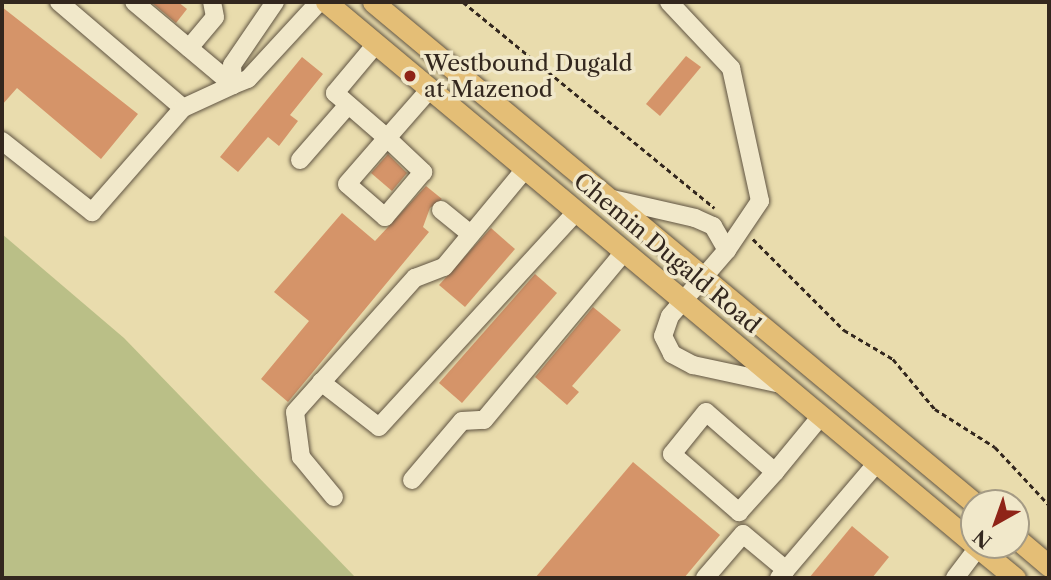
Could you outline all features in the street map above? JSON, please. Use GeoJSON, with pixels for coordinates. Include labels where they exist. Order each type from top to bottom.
{"type":"FeatureCollection","features":[{"type":"Feature","properties":{"kind":"main road","name":"Chemin Dugald Road"},"geometry":{"type":"LineString","coordinates":[[326,2],[960,532]]}},
{"type":"Feature","properties":{"kind":"main road","name":"Chemin Dugald Road"},"geometry":{"type":"LineString","coordinates":[[373,2],[960,491]]}},
{"type":"Feature","properties":{"kind":"main road"},"geometry":{"type":"LineString","coordinates":[[391,2],[417,40]]}},
{"type":"Feature","properties":{"kind":"main road"},"geometry":{"type":"LineString","coordinates":[[1030,550],[1049,566]]}},
{"type":"Feature","properties":{"kind":"main road","name":"Chemin Dugald Road"},"geometry":{"type":"LineString","coordinates":[[989,559],[1003,575]]}},
{"type":"Feature","properties":{"kind":"lane"},"geometry":{"type":"LineString","coordinates":[[60,2],[183,108]]}},
{"type":"Feature","properties":{"kind":"lane"},"geometry":{"type":"LineString","coordinates":[[134,2],[233,85]]}},
{"type":"Feature","properties":{"kind":"lane"},"geometry":{"type":"LineString","coordinates":[[189,48],[215,17],[212,2]]}},
{"type":"Feature","properties":{"kind":"lane"},"geometry":{"type":"LineString","coordinates":[[233,85],[232,65],[275,2]]}},
{"type":"Feature","properties":{"kind":"lane"},"geometry":{"type":"LineString","coordinates":[[2,141],[92,212],[183,108],[248,79],[319,2]]}},
{"type":"Feature","properties":{"kind":"lane"},"geometry":{"type":"LineString","coordinates":[[668,2],[731,68],[760,201],[743,230],[683,301],[663,336],[672,354],[693,365],[782,384]]}},
{"type":"Feature","properties":{"kind":"lane"},"geometry":{"type":"LineString","coordinates":[[376,44],[335,93],[387,138],[424,172],[385,217],[347,184],[387,138],[430,89]]}},
{"type":"Feature","properties":{"kind":"lane"},"geometry":{"type":"LineString","coordinates":[[300,160],[348,105]]}},
{"type":"Feature","properties":{"kind":"lane"},"geometry":{"type":"LineString","coordinates":[[334,497],[301,457],[295,412],[375,318],[415,278],[444,267],[525,169]]}},
{"type":"Feature","properties":{"kind":"lane"},"geometry":{"type":"LineString","coordinates":[[608,198],[695,218],[713,226],[727,250]]}},
{"type":"Feature","properties":{"kind":"lane"},"geometry":{"type":"LineString","coordinates":[[442,210],[471,234]]}},
{"type":"Feature","properties":{"kind":"lane"},"geometry":{"type":"LineString","coordinates":[[321,382],[379,427],[576,212]]}},
{"type":"Feature","properties":{"kind":"lane"},"geometry":{"type":"LineString","coordinates":[[412,480],[462,421],[484,420],[625,251]]}},
{"type":"Feature","properties":{"kind":"lane"},"geometry":{"type":"LineString","coordinates":[[775,472],[706,412],[672,454],[739,512],[743,534],[783,574],[877,463]]}},
{"type":"Feature","properties":{"kind":"lane"},"geometry":{"type":"LineString","coordinates":[[739,512],[821,416]]}},
{"type":"Feature","properties":{"kind":"lane"},"geometry":{"type":"LineString","coordinates":[[705,578],[743,534]]}},
{"type":"Feature","properties":{"kind":"lane"},"geometry":{"type":"LineString","coordinates":[[955,578],[967,559]]}},
{"type":"Feature","properties":{"kind":"path"},"geometry":{"type":"LineString","coordinates":[[463,2],[722,214]]}},
{"type":"Feature","properties":{"kind":"path"},"geometry":{"type":"LineString","coordinates":[[743,230],[844,330],[893,359],[934,409],[995,447],[1049,505]]}},
{"type":"Feature","properties":{"kind":"green space"},"geometry":{"type":"Polygon","coordinates":[[[2,234],[124,338],[356,578],[2,578],[2,234]]]}},
{"type":"Feature","properties":{"kind":"building"},"geometry":{"type":"Polygon","coordinates":[[[151,2],[178,2],[187,9],[176,23],[151,2]]]}},
{"type":"Feature","properties":{"kind":"building"},"geometry":{"type":"Polygon","coordinates":[[[2,7],[138,114],[101,159],[17,88],[2,105],[2,7]]]}},
{"type":"Feature","properties":{"kind":"building"},"geometry":{"type":"Polygon","coordinates":[[[686,56],[701,67],[660,116],[646,104],[686,56]]]}},
{"type":"Feature","properties":{"kind":"building"},"geometry":{"type":"Polygon","coordinates":[[[302,57],[323,74],[290,115],[298,121],[279,146],[268,137],[238,172],[220,157],[302,57]]]}},
{"type":"Feature","properties":{"kind":"building"},"geometry":{"type":"Polygon","coordinates":[[[388,154],[407,173],[392,191],[371,173],[388,154]]]}},
{"type":"Feature","properties":{"kind":"building"},"geometry":{"type":"Polygon","coordinates":[[[426,186],[442,199],[430,208],[423,227],[429,232],[288,402],[261,379],[309,321],[274,292],[342,213],[375,241],[426,186]]]}},
{"type":"Feature","properties":{"kind":"building"},"geometry":{"type":"Polygon","coordinates":[[[491,228],[515,249],[465,307],[439,285],[491,228]]]}},
{"type":"Feature","properties":{"kind":"building"},"geometry":{"type":"Polygon","coordinates":[[[535,274],[557,293],[462,403],[439,383],[535,274]]]}},
{"type":"Feature","properties":{"kind":"building"},"geometry":{"type":"Polygon","coordinates":[[[593,307],[621,330],[572,386],[579,392],[567,405],[535,377],[593,307]]]}},
{"type":"Feature","properties":{"kind":"building"},"geometry":{"type":"Polygon","coordinates":[[[633,462],[720,535],[684,578],[535,578],[633,462]]]}},
{"type":"Feature","properties":{"kind":"building"},"geometry":{"type":"Polygon","coordinates":[[[852,526],[889,557],[872,578],[809,578],[852,526]]]}},
{"type":"Feature","properties":{"kind":"place","name":"Westbound Dugald at Mazenod"},"geometry":{"type":"Point","coordinates":[410,76]}}]}
